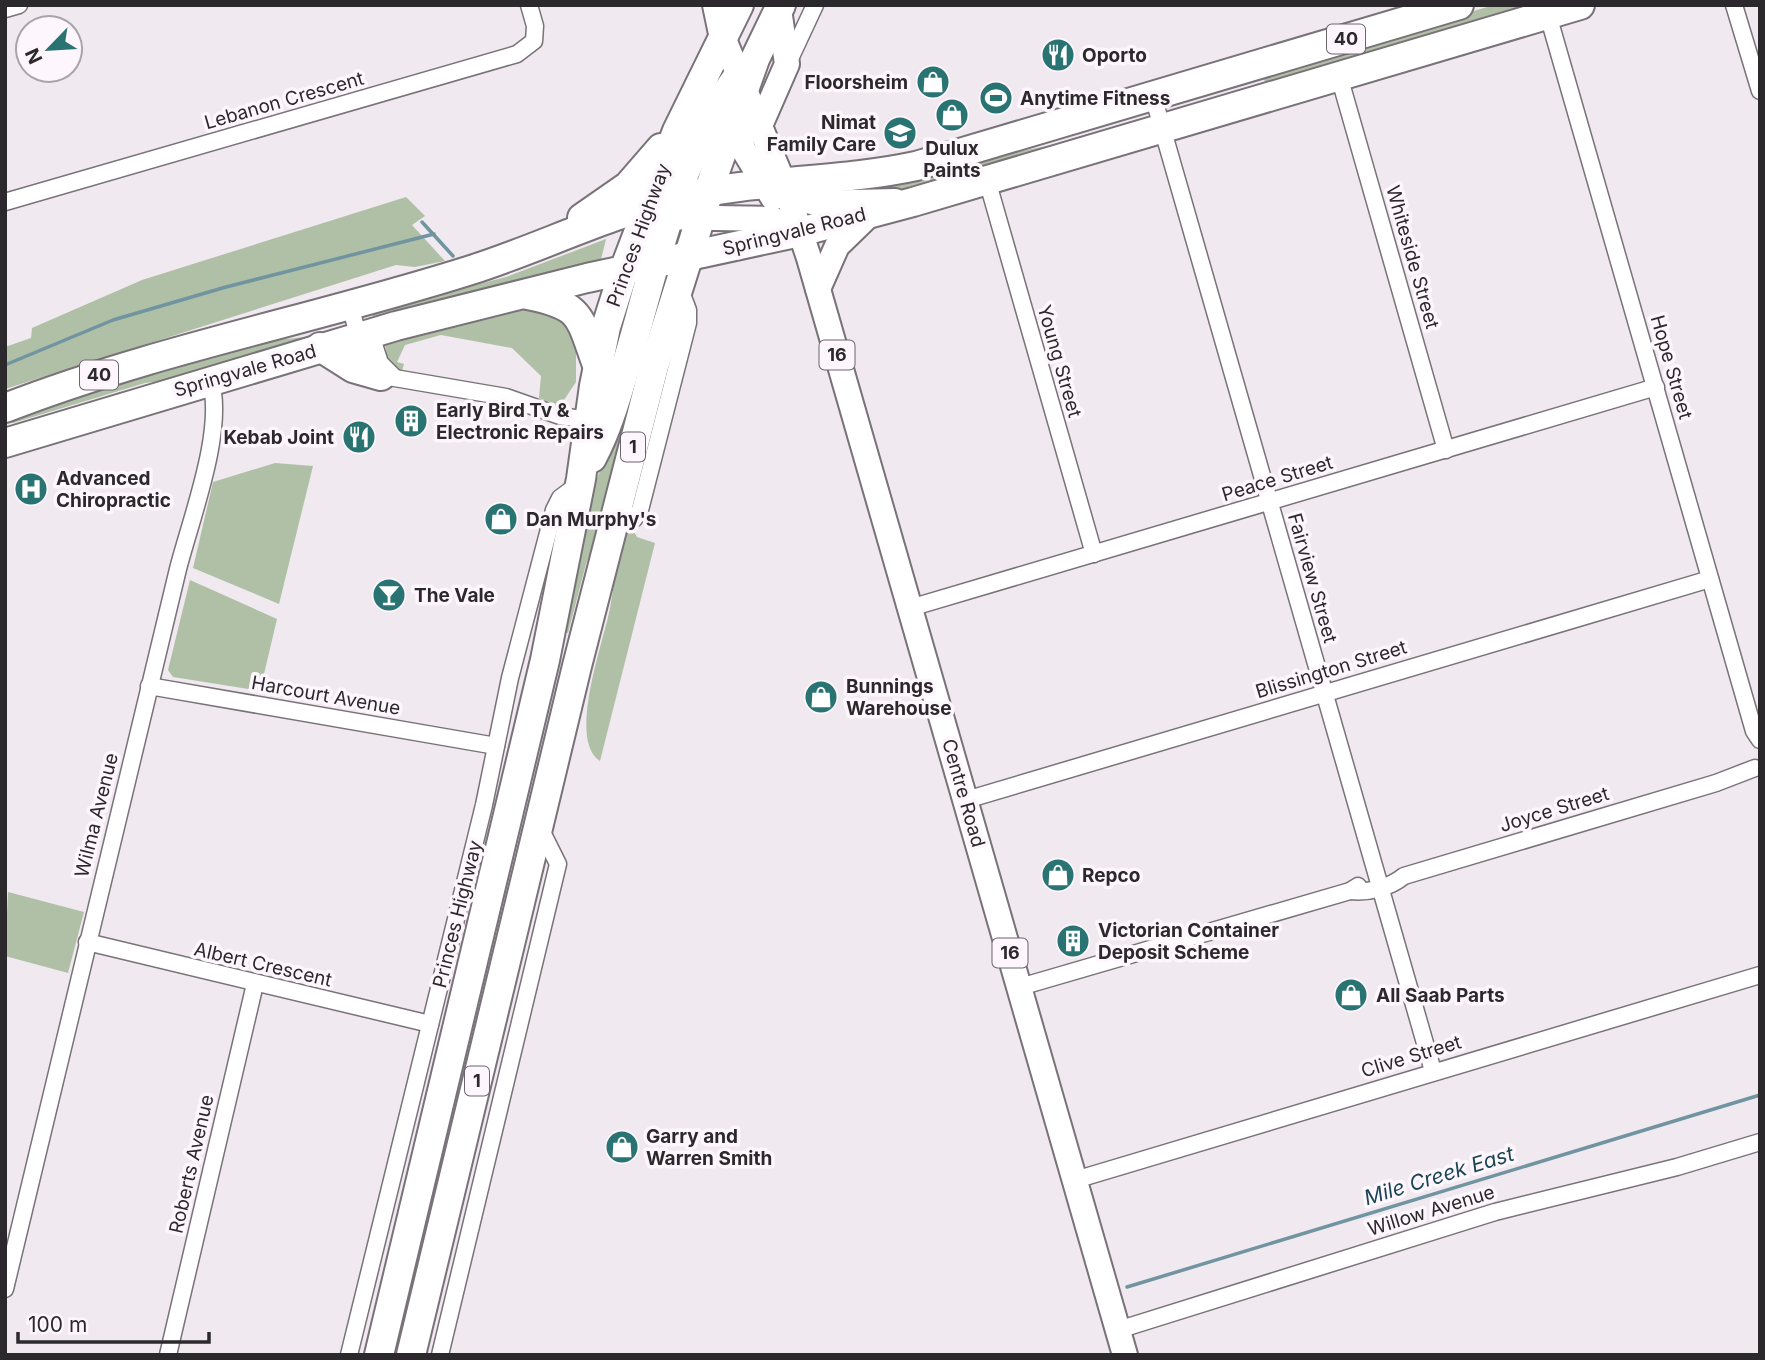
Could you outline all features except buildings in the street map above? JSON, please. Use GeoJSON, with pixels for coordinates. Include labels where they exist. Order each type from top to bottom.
{"type":"FeatureCollection","features":[{"type":"Feature","properties":{"kind":"highway","name":"Princes Highway"},"geometry":{"type":"LineString","coordinates":[[581,481],[617,399],[656,263],[657,205],[677,131],[739,5]]}},
{"type":"Feature","properties":{"kind":"highway","name":"Springvale Road"},"geometry":{"type":"LineString","coordinates":[[5,408],[125,366],[471,270],[547,241],[657,205],[708,191],[778,188],[916,166],[1459,5]]}},
{"type":"Feature","properties":{"kind":"highway","name":"Springvale Road"},"geometry":{"type":"LineString","coordinates":[[5,443],[209,379],[365,335],[522,294],[800,232],[914,202],[1580,5]]}},
{"type":"Feature","properties":{"kind":"highway","name":"Princes Highway"},"geometry":{"type":"LineString","coordinates":[[379,1355],[561,588],[581,481],[597,365],[624,270],[657,205],[742,77],[780,7]]}},
{"type":"Feature","properties":{"kind":"highway","name":"Princes Highway"},"geometry":{"type":"LineString","coordinates":[[411,1355],[467,1181],[497,1056],[538,826],[612,528],[678,283],[708,191],[747,123],[742,77]]}},
{"type":"Feature","properties":{"kind":"highway"},"geometry":{"type":"LineString","coordinates":[[547,241],[625,189],[677,131]]}},
{"type":"Feature","properties":{"kind":"highway"},"geometry":{"type":"LineString","coordinates":[[522,294],[559,302],[575,312],[597,365]]}},
{"type":"Feature","properties":{"kind":"highway"},"geometry":{"type":"LineString","coordinates":[[320,347],[353,368],[390,377]]}},
{"type":"Feature","properties":{"kind":"highway"},"geometry":{"type":"LineString","coordinates":[[522,757],[553,766]]}},
{"type":"Feature","properties":{"kind":"main road"},"geometry":{"type":"LineString","coordinates":[[715,5],[723,37],[742,77]]}},
{"type":"Feature","properties":{"kind":"main road"},"geometry":{"type":"LineString","coordinates":[[747,123],[787,66],[780,7]]}},
{"type":"Feature","properties":{"kind":"main road","name":"Centre Road"},"geometry":{"type":"LineString","coordinates":[[747,123],[743,149],[778,188],[800,232],[818,289],[1125,1355]]}},
{"type":"Feature","properties":{"kind":"main road"},"geometry":{"type":"LineString","coordinates":[[778,188],[815,202],[914,202]]}},
{"type":"Feature","properties":{"kind":"main road"},"geometry":{"type":"LineString","coordinates":[[657,205],[699,220],[772,219],[800,232]]}},
{"type":"Feature","properties":{"kind":"main road"},"geometry":{"type":"LineString","coordinates":[[818,289],[837,246],[871,213]]}},
{"type":"Feature","properties":{"kind":"street"},"geometry":{"type":"LineString","coordinates":[[5,9],[19,5]]}},
{"type":"Feature","properties":{"kind":"street","name":"Lebanon Crescent"},"geometry":{"type":"LineString","coordinates":[[5,202],[517,54],[534,41],[535,26],[528,5]]}},
{"type":"Feature","properties":{"kind":"street"},"geometry":{"type":"LineString","coordinates":[[787,66],[815,5]]}},
{"type":"Feature","properties":{"kind":"street"},"geometry":{"type":"LineString","coordinates":[[1734,5],[1760,91]]}},
{"type":"Feature","properties":{"kind":"street","name":"Hope Street"},"geometry":{"type":"LineString","coordinates":[[1548,15],[1757,735],[1758,768]]}},
{"type":"Feature","properties":{"kind":"street","name":"Whiteside Street"},"geometry":{"type":"LineString","coordinates":[[1339,76],[1446,450]]}},
{"type":"Feature","properties":{"kind":"street","name":"Fairview Street"},"geometry":{"type":"LineString","coordinates":[[1153,96],[1433,1071]]}},
{"type":"Feature","properties":{"kind":"street","name":"Young Street"},"geometry":{"type":"LineString","coordinates":[[987,180],[1094,554]]}},
{"type":"Feature","properties":{"kind":"street"},"geometry":{"type":"LineString","coordinates":[[350,305],[365,335],[365,362],[390,377],[506,397],[558,415],[589,420]]}},
{"type":"Feature","properties":{"kind":"street","name":"Wilma Avenue"},"geometry":{"type":"LineString","coordinates":[[7,1271],[149,686],[202,480],[216,402],[209,379]]}},
{"type":"Feature","properties":{"kind":"street","name":"Peace Street"},"geometry":{"type":"LineString","coordinates":[[910,608],[1656,387]]}},
{"type":"Feature","properties":{"kind":"street","name":"Princes Highway"},"geometry":{"type":"LineString","coordinates":[[349,1355],[430,1024],[510,678],[554,510],[561,498],[581,481]]}},
{"type":"Feature","properties":{"kind":"street","name":"Blissington Street"},"geometry":{"type":"LineString","coordinates":[[966,800],[1710,579]]}},
{"type":"Feature","properties":{"kind":"street","name":"Harcourt Avenue"},"geometry":{"type":"LineString","coordinates":[[149,686],[496,746]]}},
{"type":"Feature","properties":{"kind":"street","name":"Joyce Street"},"geometry":{"type":"LineString","coordinates":[[1020,987],[1350,891],[1365,892],[1379,883],[1716,783],[1758,768]]}},
{"type":"Feature","properties":{"kind":"street","name":"Albert Crescent"},"geometry":{"type":"LineString","coordinates":[[87,942],[430,1024]]}},
{"type":"Feature","properties":{"kind":"street","name":"Clive Street"},"geometry":{"type":"LineString","coordinates":[[1075,1180],[1760,975]]}},
{"type":"Feature","properties":{"kind":"street","name":"Roberts Avenue"},"geometry":{"type":"LineString","coordinates":[[168,1355],[256,984]]}},
{"type":"Feature","properties":{"kind":"street","name":"Willow Avenue"},"geometry":{"type":"LineString","coordinates":[[1118,1331],[1495,1212],[1677,1167],[1760,1142]]}},
{"type":"Feature","properties":{"kind":"street","name":"Princes Highway"},"geometry":{"type":"LineString","coordinates":[[440,1355],[467,1181]]}},
{"type":"Feature","properties":{"kind":"green space"},"geometry":{"type":"Polygon","coordinates":[[[1494,5],[1548,5],[1405,47],[1351,57],[1265,82],[1262,74],[1494,5]]]}},
{"type":"Feature","properties":{"kind":"green space"},"geometry":{"type":"Polygon","coordinates":[[[1142,118],[1145,121],[1058,148],[998,161],[891,192],[823,189],[1047,146],[1142,118]]]}},
{"type":"Feature","properties":{"kind":"green space"},"geometry":{"type":"Polygon","coordinates":[[[406,197],[425,216],[412,225],[445,261],[415,267],[396,265],[5,389],[5,347],[31,338],[32,328],[142,280],[406,197]]]}},
{"type":"Feature","properties":{"kind":"green space"},"geometry":{"type":"Polygon","coordinates":[[[606,239],[600,264],[384,317],[373,316],[372,312],[506,277],[606,239]]]}},
{"type":"Feature","properties":{"kind":"green space"},"geometry":{"type":"Polygon","coordinates":[[[557,309],[576,341],[576,382],[562,403],[555,404],[539,398],[541,376],[512,348],[441,335],[405,345],[397,362],[404,364],[402,371],[388,367],[385,345],[394,341],[516,311],[557,309]]]}},
{"type":"Feature","properties":{"kind":"green space"},"geometry":{"type":"Polygon","coordinates":[[[305,337],[169,380],[145,383],[13,423],[8,420],[27,410],[257,342],[305,337]]]}},
{"type":"Feature","properties":{"kind":"green space"},"geometry":{"type":"Polygon","coordinates":[[[644,355],[603,518],[586,564],[568,633],[562,633],[593,489],[644,355]]]}},
{"type":"Feature","properties":{"kind":"green space"},"geometry":{"type":"Polygon","coordinates":[[[275,463],[313,466],[279,604],[193,568],[213,482],[275,463]]]}},
{"type":"Feature","properties":{"kind":"green space"},"geometry":{"type":"Polygon","coordinates":[[[631,527],[637,537],[655,543],[600,761],[591,749],[587,732],[590,689],[610,608],[620,536],[631,527]]]}},
{"type":"Feature","properties":{"kind":"green space"},"geometry":{"type":"Polygon","coordinates":[[[190,580],[277,619],[260,691],[173,677],[168,670],[190,580]]]}},
{"type":"Feature","properties":{"kind":"green space"},"geometry":{"type":"Polygon","coordinates":[[[8,892],[84,912],[68,973],[5,956],[8,892]]]}},
{"type":"Feature","properties":{"kind":"waterway"},"geometry":{"type":"LineString","coordinates":[[422,222],[453,256]]}},
{"type":"Feature","properties":{"kind":"waterway"},"geometry":{"type":"LineString","coordinates":[[5,365],[113,320],[226,287],[434,234]]}},
{"type":"Feature","properties":{"kind":"waterway","name":"Mile Creek East"},"geometry":{"type":"LineString","coordinates":[[1127,1287],[1760,1095]]}},
{"type":"Feature","properties":{"kind":"place","name":"Oporto"},"geometry":{"type":"Point","coordinates":[1058,55]}},
{"type":"Feature","properties":{"kind":"place","name":"Floorsheim"},"geometry":{"type":"Point","coordinates":[933,82]}},
{"type":"Feature","properties":{"kind":"place","name":"Anytime Fitness"},"geometry":{"type":"Point","coordinates":[996,98]}},
{"type":"Feature","properties":{"kind":"place","name":"Dulux Paints"},"geometry":{"type":"Point","coordinates":[952,115]}},
{"type":"Feature","properties":{"kind":"place","name":"Nimat Family Care"},"geometry":{"type":"Point","coordinates":[900,133]}},
{"type":"Feature","properties":{"kind":"place","name":"Early Bird Tv & Electronic Repairs"},"geometry":{"type":"Point","coordinates":[411,421]}},
{"type":"Feature","properties":{"kind":"place","name":"Kebab Joint"},"geometry":{"type":"Point","coordinates":[359,437]}},
{"type":"Feature","properties":{"kind":"place","name":"Advanced Chiropractic"},"geometry":{"type":"Point","coordinates":[31,489]}},
{"type":"Feature","properties":{"kind":"place","name":"Dan Murphy's"},"geometry":{"type":"Point","coordinates":[501,519]}},
{"type":"Feature","properties":{"kind":"place","name":"The Vale"},"geometry":{"type":"Point","coordinates":[389,595]}},
{"type":"Feature","properties":{"kind":"place","name":"Bunnings Warehouse"},"geometry":{"type":"Point","coordinates":[821,697]}},
{"type":"Feature","properties":{"kind":"place","name":"Repco"},"geometry":{"type":"Point","coordinates":[1058,875]}},
{"type":"Feature","properties":{"kind":"place","name":"Victorian Container Deposit Scheme"},"geometry":{"type":"Point","coordinates":[1073,941]}},
{"type":"Feature","properties":{"kind":"place","name":"All Saab Parts"},"geometry":{"type":"Point","coordinates":[1351,995]}},
{"type":"Feature","properties":{"kind":"place","name":"Garry and Warren Smith"},"geometry":{"type":"Point","coordinates":[622,1147]}}]}
